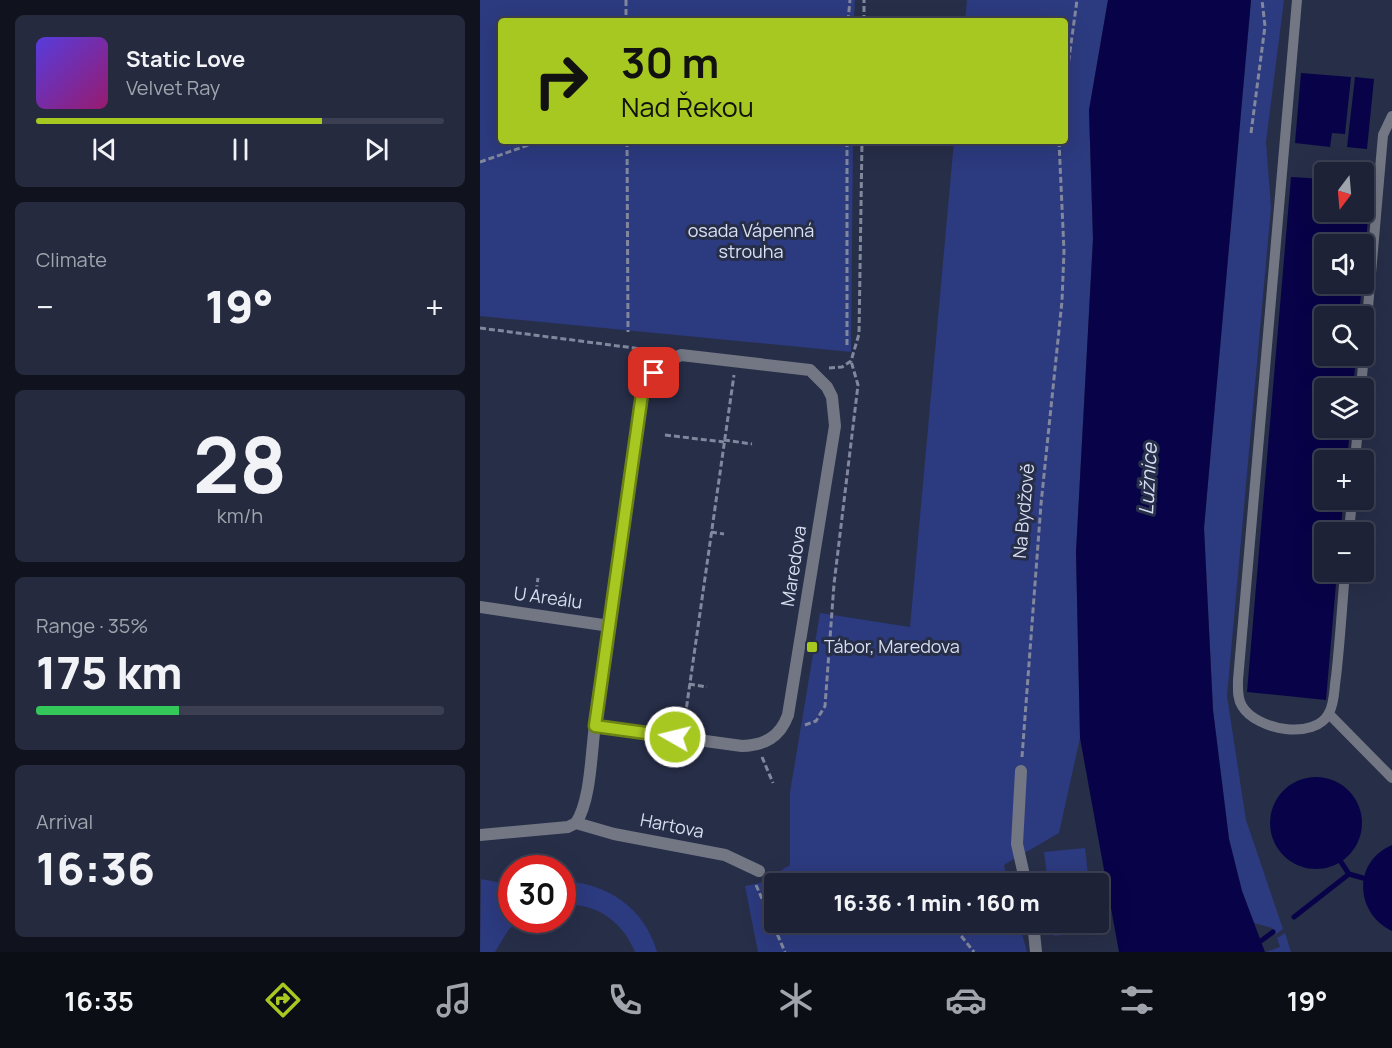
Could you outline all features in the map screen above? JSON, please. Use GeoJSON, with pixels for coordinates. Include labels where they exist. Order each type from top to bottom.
{"type":"FeatureCollection","features":[{"type":"Feature","properties":{"kind":"street"},"geometry":{"type":"LineString","coordinates":[[480,835],[568,827],[576,823],[584,806],[642,394],[654,373],[681,355],[810,370]]}},
{"type":"Feature","properties":{"kind":"street","name":"Maredova"},"geometry":{"type":"LineString","coordinates":[[595,726],[742,746],[765,742],[777,734],[788,715],[835,426],[835,408],[827,387],[810,370]]}},
{"type":"Feature","properties":{"kind":"street","name":"U Areálu"},"geometry":{"type":"LineString","coordinates":[[480,607],[610,626]]}},
{"type":"Feature","properties":{"kind":"street"},"geometry":{"type":"LineString","coordinates":[[1021,771],[1017,844],[1024,873]]}},
{"type":"Feature","properties":{"kind":"street","name":"Hartova"},"geometry":{"type":"LineString","coordinates":[[576,823],[614,834],[724,855],[756,869]]}},
{"type":"Feature","properties":{"kind":"street"},"geometry":{"type":"LineString","coordinates":[[1034,933],[1036,952]]}},
{"type":"Feature","properties":{"kind":"lane"},"geometry":{"type":"LineString","coordinates":[[1297,0],[1238,695],[1241,705],[1252,718],[1277,727],[1310,730],[1319,726],[1329,714],[1338,657],[1345,582]]}},
{"type":"Feature","properties":{"kind":"lane"},"geometry":{"type":"LineString","coordinates":[[1362,378],[1383,135],[1392,116]]}},
{"type":"Feature","properties":{"kind":"lane"},"geometry":{"type":"LineString","coordinates":[[1329,714],[1392,778]]}},
{"type":"Feature","properties":{"kind":"path"},"geometry":{"type":"LineString","coordinates":[[626,0],[626,18]]}},
{"type":"Feature","properties":{"kind":"path"},"geometry":{"type":"LineString","coordinates":[[848,18],[850,0]]}},
{"type":"Feature","properties":{"kind":"path"},"geometry":{"type":"LineString","coordinates":[[864,0],[864,18]]}},
{"type":"Feature","properties":{"kind":"path"},"geometry":{"type":"LineString","coordinates":[[1068,66],[1077,0]]}},
{"type":"Feature","properties":{"kind":"path"},"geometry":{"type":"LineString","coordinates":[[1251,133],[1265,26],[1262,0]]}},
{"type":"Feature","properties":{"kind":"path"},"geometry":{"type":"LineString","coordinates":[[480,162],[531,144]]}},
{"type":"Feature","properties":{"kind":"path"},"geometry":{"type":"LineString","coordinates":[[627,144],[628,332]]}},
{"type":"Feature","properties":{"kind":"path"},"geometry":{"type":"LineString","coordinates":[[847,144],[847,345]]}},
{"type":"Feature","properties":{"kind":"path"},"geometry":{"type":"LineString","coordinates":[[805,725],[816,721],[825,706],[834,584],[858,386],[851,361],[859,334],[862,144]]}},
{"type":"Feature","properties":{"kind":"path","name":"Na Bydžově"},"geometry":{"type":"LineString","coordinates":[[1021,771],[1041,504],[1062,301],[1065,251],[1059,144]]}},
{"type":"Feature","properties":{"kind":"path"},"geometry":{"type":"LineString","coordinates":[[480,328],[626,345],[681,355]]}},
{"type":"Feature","properties":{"kind":"path"},"geometry":{"type":"LineString","coordinates":[[810,370],[842,368],[851,361]]}},
{"type":"Feature","properties":{"kind":"path"},"geometry":{"type":"LineString","coordinates":[[684,726],[736,366]]}},
{"type":"Feature","properties":{"kind":"path"},"geometry":{"type":"LineString","coordinates":[[665,435],[752,444]]}},
{"type":"Feature","properties":{"kind":"path"},"geometry":{"type":"LineString","coordinates":[[711,532],[724,534]]}},
{"type":"Feature","properties":{"kind":"path"},"geometry":{"type":"LineString","coordinates":[[534,605],[538,578]]}},
{"type":"Feature","properties":{"kind":"path"},"geometry":{"type":"LineString","coordinates":[[689,684],[707,687]]}},
{"type":"Feature","properties":{"kind":"path"},"geometry":{"type":"LineString","coordinates":[[767,769],[773,783]]}},
{"type":"Feature","properties":{"kind":"path"},"geometry":{"type":"LineString","coordinates":[[774,873],[756,869],[760,897],[785,952]]}},
{"type":"Feature","properties":{"kind":"path"},"geometry":{"type":"LineString","coordinates":[[960,933],[972,946],[974,952]]}},
{"type":"Feature","properties":{"kind":"green space","name":"osada Vápenná strouha"},"geometry":{"type":"Polygon","coordinates":[[[480,0],[855,0],[854,18],[498,18],[498,144],[853,144],[851,352],[480,316],[480,0]]]}},
{"type":"Feature","properties":{"kind":"green space"},"geometry":{"type":"Polygon","coordinates":[[[967,0],[1108,0],[1089,110],[1093,239],[1076,552],[1080,738],[1059,833],[1004,865],[1006,873],[777,873],[790,865],[790,792],[820,613],[910,627],[954,144],[1068,144],[1068,18],[965,18],[967,0]]]}},
{"type":"Feature","properties":{"kind":"green space"},"geometry":{"type":"Polygon","coordinates":[[[1251,0],[1284,0],[1266,142],[1271,207],[1227,696],[1246,820],[1283,929],[1275,935],[1272,928],[1254,923],[1242,891],[1229,839],[1213,710],[1204,528],[1251,0]]]}},
{"type":"Feature","properties":{"kind":"green space"},"geometry":{"type":"Polygon","coordinates":[[[1085,848],[1088,873],[1047,873],[1044,852],[1085,848]]]}},
{"type":"Feature","properties":{"kind":"green space"},"geometry":{"type":"Polygon","coordinates":[[[481,879],[498,882],[498,933],[507,933],[495,952],[480,952],[481,879]]]}},
{"type":"Feature","properties":{"kind":"green space"},"geometry":{"type":"Polygon","coordinates":[[[764,881],[764,933],[1022,933],[1027,952],[758,952],[745,886],[764,881]]]}},
{"type":"Feature","properties":{"kind":"green space"},"geometry":{"type":"Polygon","coordinates":[[[576,883],[609,893],[634,911],[651,936],[657,952],[635,952],[630,941],[616,923],[607,916],[576,905],[576,883]]]}},
{"type":"Feature","properties":{"kind":"green space"},"geometry":{"type":"Polygon","coordinates":[[[1054,933],[1078,933],[1054,936],[1054,933]]]}},
{"type":"Feature","properties":{"kind":"green space"},"geometry":{"type":"Polygon","coordinates":[[[1285,933],[1291,952],[1266,952],[1280,947],[1277,938],[1285,933]]]}},
{"type":"Feature","properties":{"kind":"water","name":"Lužnice"},"geometry":{"type":"Polygon","coordinates":[[[1108,0],[1251,0],[1204,528],[1213,710],[1229,839],[1242,891],[1265,952],[1119,952],[1109,897],[1109,873],[1105,873],[1080,738],[1076,552],[1093,239],[1089,110],[1108,0]]]}},
{"type":"Feature","properties":{"kind":"water"},"geometry":{"type":"Polygon","coordinates":[[[1301,73],[1351,77],[1345,134],[1332,133],[1330,147],[1295,143],[1301,73]]]}},
{"type":"Feature","properties":{"kind":"water"},"geometry":{"type":"Polygon","coordinates":[[[1355,77],[1374,79],[1367,149],[1347,147],[1355,77]]]}},
{"type":"Feature","properties":{"kind":"water"},"geometry":{"type":"Polygon","coordinates":[[[1291,177],[1314,178],[1314,222],[1368,222],[1367,234],[1314,234],[1314,294],[1361,294],[1360,306],[1314,306],[1314,366],[1355,366],[1354,378],[1314,378],[1314,438],[1349,438],[1348,450],[1314,450],[1314,510],[1342,510],[1342,522],[1314,522],[1314,582],[1336,582],[1326,700],[1247,692],[1291,177]]]}},
{"type":"Feature","properties":{"kind":"water"},"geometry":{"type":"Polygon","coordinates":[[[1316,777],[1333,781],[1348,791],[1358,806],[1362,823],[1358,840],[1348,855],[1333,865],[1316,869],[1299,865],[1284,855],[1274,840],[1270,823],[1274,806],[1284,791],[1299,781],[1316,777]]]}},
{"type":"Feature","properties":{"kind":"water"},"geometry":{"type":"Polygon","coordinates":[[[1392,845],[1392,931],[1380,923],[1371,912],[1365,900],[1363,888],[1370,863],[1379,853],[1392,845]]]}},
{"type":"Feature","properties":{"kind":"waterway"},"geometry":{"type":"LineString","coordinates":[[1341,862],[1349,874],[1363,878]]}},
{"type":"Feature","properties":{"kind":"waterway"},"geometry":{"type":"LineString","coordinates":[[1294,917],[1349,874]]}},
{"type":"Feature","properties":{"kind":"waterway"},"geometry":{"type":"LineString","coordinates":[[1246,952],[1273,932]]}},
{"type":"Feature","properties":{"kind":"place","name":"Tábor, Maredova"},"geometry":{"type":"Point","coordinates":[812,647]}},
{"type":"Feature","properties":{"kind":"route"},"geometry":{"type":"LineString","coordinates":[[654,373],[642,394],[595,726],[675,737]]}}]}
